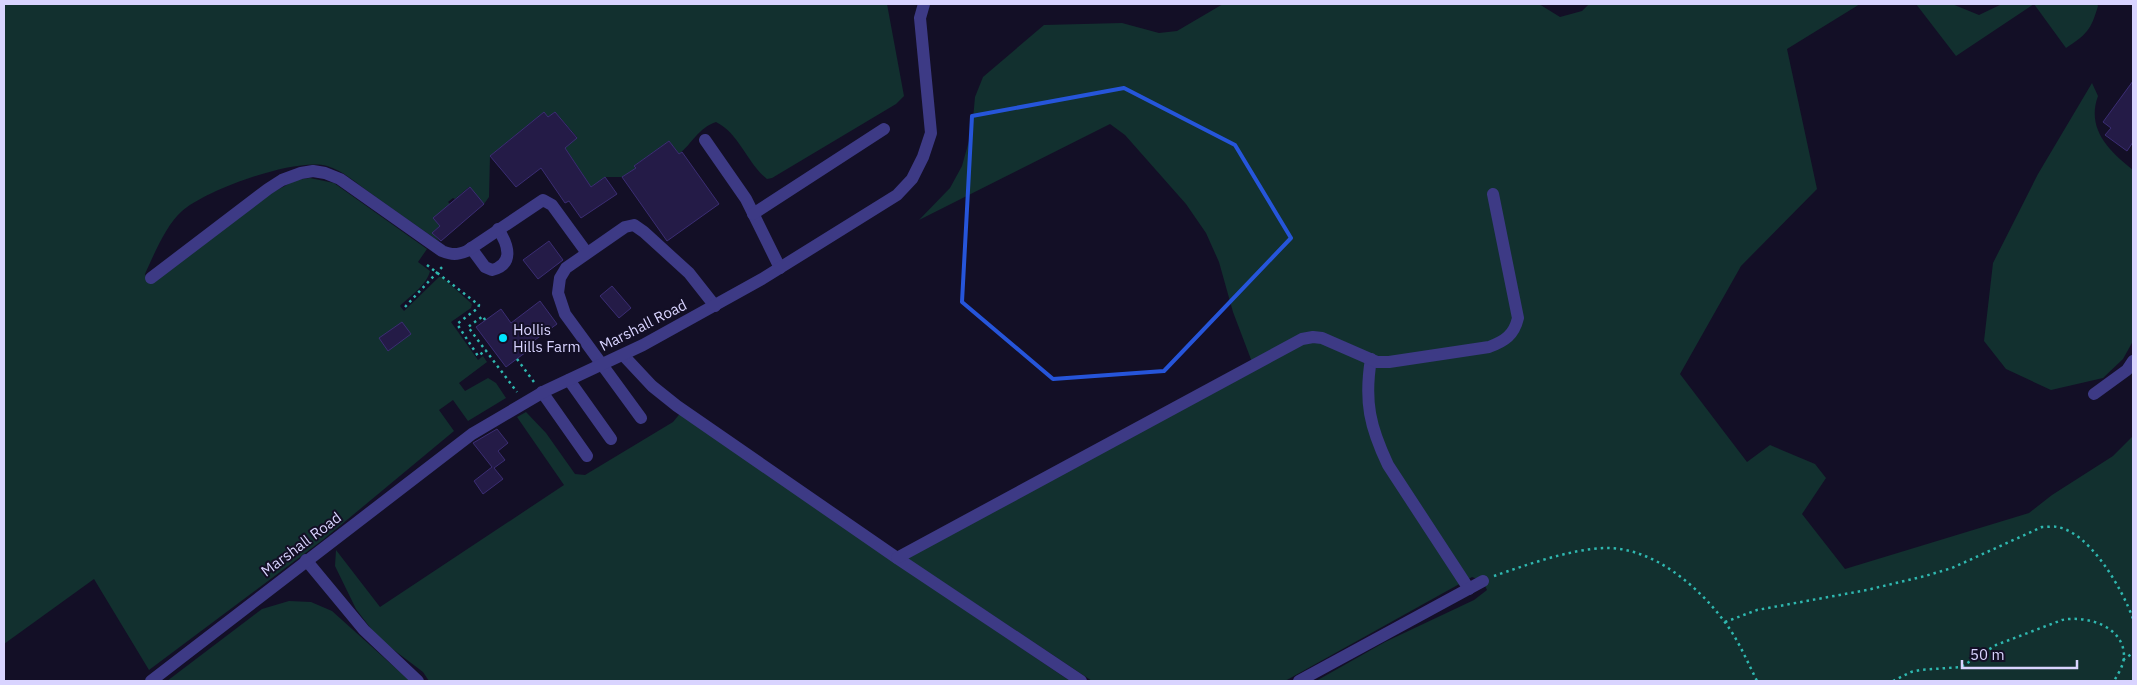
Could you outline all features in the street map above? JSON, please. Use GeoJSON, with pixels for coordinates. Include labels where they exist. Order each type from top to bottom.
{"type":"FeatureCollection","features":[{"type":"Feature","properties":{"kind":"street","name":"Marshall Road"},"geometry":{"type":"LineString","coordinates":[[151,681],[472,434],[542,392],[623,355],[715,306],[897,195],[912,179],[923,157],[931,133],[920,18],[924,4]]}},
{"type":"Feature","properties":{"kind":"street"},"geometry":{"type":"LineString","coordinates":[[754,214],[884,129]]}},
{"type":"Feature","properties":{"kind":"street"},"geometry":{"type":"LineString","coordinates":[[705,140],[731,176],[754,214],[780,268]]}},
{"type":"Feature","properties":{"kind":"street"},"geometry":{"type":"LineString","coordinates":[[151,278],[268,189],[301,173],[313,171],[340,179],[442,251],[451,255],[458,255],[471,248],[543,200],[552,205],[587,253]]}},
{"type":"Feature","properties":{"kind":"street"},"geometry":{"type":"LineString","coordinates":[[897,558],[1302,338],[1322,338],[1371,359],[1383,362],[1489,347],[1501,342],[1514,331],[1518,318],[1494,194]]}},
{"type":"Feature","properties":{"kind":"street"},"geometry":{"type":"LineString","coordinates":[[641,418],[565,314],[559,295],[562,273],[625,227],[634,225],[689,274],[715,306]]}},
{"type":"Feature","properties":{"kind":"street"},"geometry":{"type":"LineString","coordinates":[[471,248],[485,267],[492,270],[498,269],[506,259],[508,248],[498,230]]}},
{"type":"Feature","properties":{"kind":"street"},"geometry":{"type":"LineString","coordinates":[[623,355],[652,386],[677,406],[897,558],[1081,681]]}},
{"type":"Feature","properties":{"kind":"street"},"geometry":{"type":"LineString","coordinates":[[1371,359],[1369,410],[1378,444],[1388,465],[1469,589]]}},
{"type":"Feature","properties":{"kind":"street"},"geometry":{"type":"LineString","coordinates":[[2094,394],[2127,370],[2133,361]]}},
{"type":"Feature","properties":{"kind":"street"},"geometry":{"type":"LineString","coordinates":[[569,380],[611,439]]}},
{"type":"Feature","properties":{"kind":"street"},"geometry":{"type":"LineString","coordinates":[[542,392],[587,456]]}},
{"type":"Feature","properties":{"kind":"street"},"geometry":{"type":"LineString","coordinates":[[306,560],[364,630],[418,681]]}},
{"type":"Feature","properties":{"kind":"street"},"geometry":{"type":"LineString","coordinates":[[1300,681],[1483,581]]}},
{"type":"Feature","properties":{"kind":"path"},"geometry":{"type":"LineString","coordinates":[[404,306],[437,273],[451,255]]}},
{"type":"Feature","properties":{"kind":"path"},"geometry":{"type":"LineString","coordinates":[[427,265],[479,305],[478,308],[456,324],[478,356],[486,350]]}},
{"type":"Feature","properties":{"kind":"path"},"geometry":{"type":"LineString","coordinates":[[485,320],[483,316],[468,327],[524,402]]}},
{"type":"Feature","properties":{"kind":"path"},"geometry":{"type":"LineString","coordinates":[[517,359],[542,392]]}},
{"type":"Feature","properties":{"kind":"path"},"geometry":{"type":"LineString","coordinates":[[1725,622],[1757,610],[1867,590],[1925,576],[1952,568],[2042,527],[2057,526],[2086,543],[2112,575],[2133,619]]}},
{"type":"Feature","properties":{"kind":"path"},"geometry":{"type":"LineString","coordinates":[[1483,581],[1564,554],[1587,550],[1619,548],[1644,555],[1671,570],[1693,587],[1725,622],[1757,681]]}},
{"type":"Feature","properties":{"kind":"path"},"geometry":{"type":"LineString","coordinates":[[1893,681],[1911,672],[1960,667],[1996,645],[2062,620],[2073,618],[2094,621],[2112,632],[2122,647],[2123,660],[2114,681]]}},
{"type":"Feature","properties":{"kind":"path"},"geometry":{"type":"LineString","coordinates":[[2123,660],[2133,653]]}},
{"type":"Feature","properties":{"kind":"highlighted area"},"geometry":{"type":"Polygon","coordinates":[[[1124,88],[1235,145],[1291,238],[1164,371],[1053,379],[962,302],[972,116],[1124,88]]]}},
{"type":"Feature","properties":{"kind":"green space"},"geometry":{"type":"Polygon","coordinates":[[[4,4],[887,4],[904,96],[896,104],[772,178],[767,179],[760,172],[731,133],[716,122],[704,128],[679,154],[669,141],[622,177],[605,177],[591,187],[565,148],[577,137],[555,112],[548,117],[544,112],[490,156],[489,197],[484,204],[469,187],[455,199],[453,198],[448,202],[450,204],[434,218],[440,226],[432,233],[440,242],[338,170],[313,164],[294,166],[251,177],[210,194],[181,212],[171,224],[156,250],[145,274],[147,279],[266,196],[296,180],[310,178],[334,183],[427,249],[418,262],[430,271],[422,286],[400,306],[404,311],[439,277],[442,277],[472,304],[471,308],[451,322],[478,360],[483,356],[487,362],[459,383],[465,391],[488,378],[496,383],[506,398],[468,421],[453,400],[439,410],[454,431],[324,539],[149,670],[94,579],[4,644],[4,4]]]}},
{"type":"Feature","properties":{"kind":"green space"},"geometry":{"type":"Polygon","coordinates":[[[1223,4],[1539,4],[1560,17],[1582,11],[1589,4],[1860,4],[1787,49],[1817,189],[1741,266],[1680,374],[1747,462],[1770,445],[1815,464],[1826,478],[1802,514],[1845,569],[2029,513],[2052,495],[2113,456],[2133,436],[2133,681],[1316,681],[1385,642],[1474,600],[1487,590],[1483,581],[1472,577],[1285,681],[1092,681],[902,555],[1252,362],[1233,312],[1219,262],[1206,233],[1186,204],[1125,135],[1110,124],[919,220],[950,188],[962,166],[972,130],[975,97],[983,77],[1044,25],[1122,23],[1159,33],[1177,31],[1223,4]]]}},
{"type":"Feature","properties":{"kind":"green space"},"geometry":{"type":"Polygon","coordinates":[[[1916,4],[1952,4],[1979,15],[2002,4],[2034,4],[1956,56],[1916,4]]]}},
{"type":"Feature","properties":{"kind":"green space"},"geometry":{"type":"Polygon","coordinates":[[[2034,4],[2097,4],[2098,6],[2087,31],[2066,48],[2034,4]]]}},
{"type":"Feature","properties":{"kind":"green space"},"geometry":{"type":"Polygon","coordinates":[[[2092,83],[2098,96],[2095,108],[2097,129],[2108,147],[2133,170],[2133,341],[2123,359],[2103,378],[2051,390],[2006,369],[1984,341],[1993,263],[2038,174],[2092,83]]]}},
{"type":"Feature","properties":{"kind":"green space"},"geometry":{"type":"Polygon","coordinates":[[[683,410],[893,561],[1070,681],[429,681],[423,672],[378,638],[356,609],[335,566],[336,550],[380,607],[564,485],[517,417],[526,412],[546,433],[575,474],[585,475],[673,422],[683,410]]]}},
{"type":"Feature","properties":{"kind":"green space"},"geometry":{"type":"Polygon","coordinates":[[[289,601],[311,602],[332,611],[410,681],[167,681],[262,609],[289,601]]]}},
{"type":"Feature","properties":{"kind":"building"},"geometry":{"type":"Polygon","coordinates":[[[2133,81],[2133,142],[2127,151],[2105,135],[2111,128],[2103,122],[2133,81]]]}},
{"type":"Feature","properties":{"kind":"building"},"geometry":{"type":"Polygon","coordinates":[[[544,112],[548,117],[555,112],[577,138],[565,148],[591,187],[605,177],[617,194],[581,218],[569,201],[565,203],[541,168],[516,187],[490,156],[544,112]]]}},
{"type":"Feature","properties":{"kind":"building"},"geometry":{"type":"Polygon","coordinates":[[[669,141],[679,154],[682,152],[719,204],[667,241],[622,177],[669,141]]]}},
{"type":"Feature","properties":{"kind":"building"},"geometry":{"type":"Polygon","coordinates":[[[470,187],[484,204],[441,241],[432,233],[440,226],[433,218],[470,187]]]}},
{"type":"Feature","properties":{"kind":"building"},"geometry":{"type":"Polygon","coordinates":[[[549,241],[563,260],[538,279],[523,260],[549,241]]]}},
{"type":"Feature","properties":{"kind":"building"},"geometry":{"type":"Polygon","coordinates":[[[612,286],[631,308],[619,318],[600,296],[612,286]]]}},
{"type":"Feature","properties":{"kind":"building"},"geometry":{"type":"Polygon","coordinates":[[[540,301],[557,324],[528,345],[530,349],[506,367],[476,327],[501,309],[511,323],[540,301]]]}},
{"type":"Feature","properties":{"kind":"building"},"geometry":{"type":"Polygon","coordinates":[[[402,322],[411,334],[388,351],[379,338],[402,322]]]}},
{"type":"Feature","properties":{"kind":"building"},"geometry":{"type":"Polygon","coordinates":[[[497,429],[508,443],[498,451],[505,460],[494,468],[503,479],[483,494],[474,481],[492,467],[473,443],[497,429]]]}},
{"type":"Feature","properties":{"kind":"place","name":"Hollis Hills Farm"},"geometry":{"type":"Point","coordinates":[503,338]}}]}
